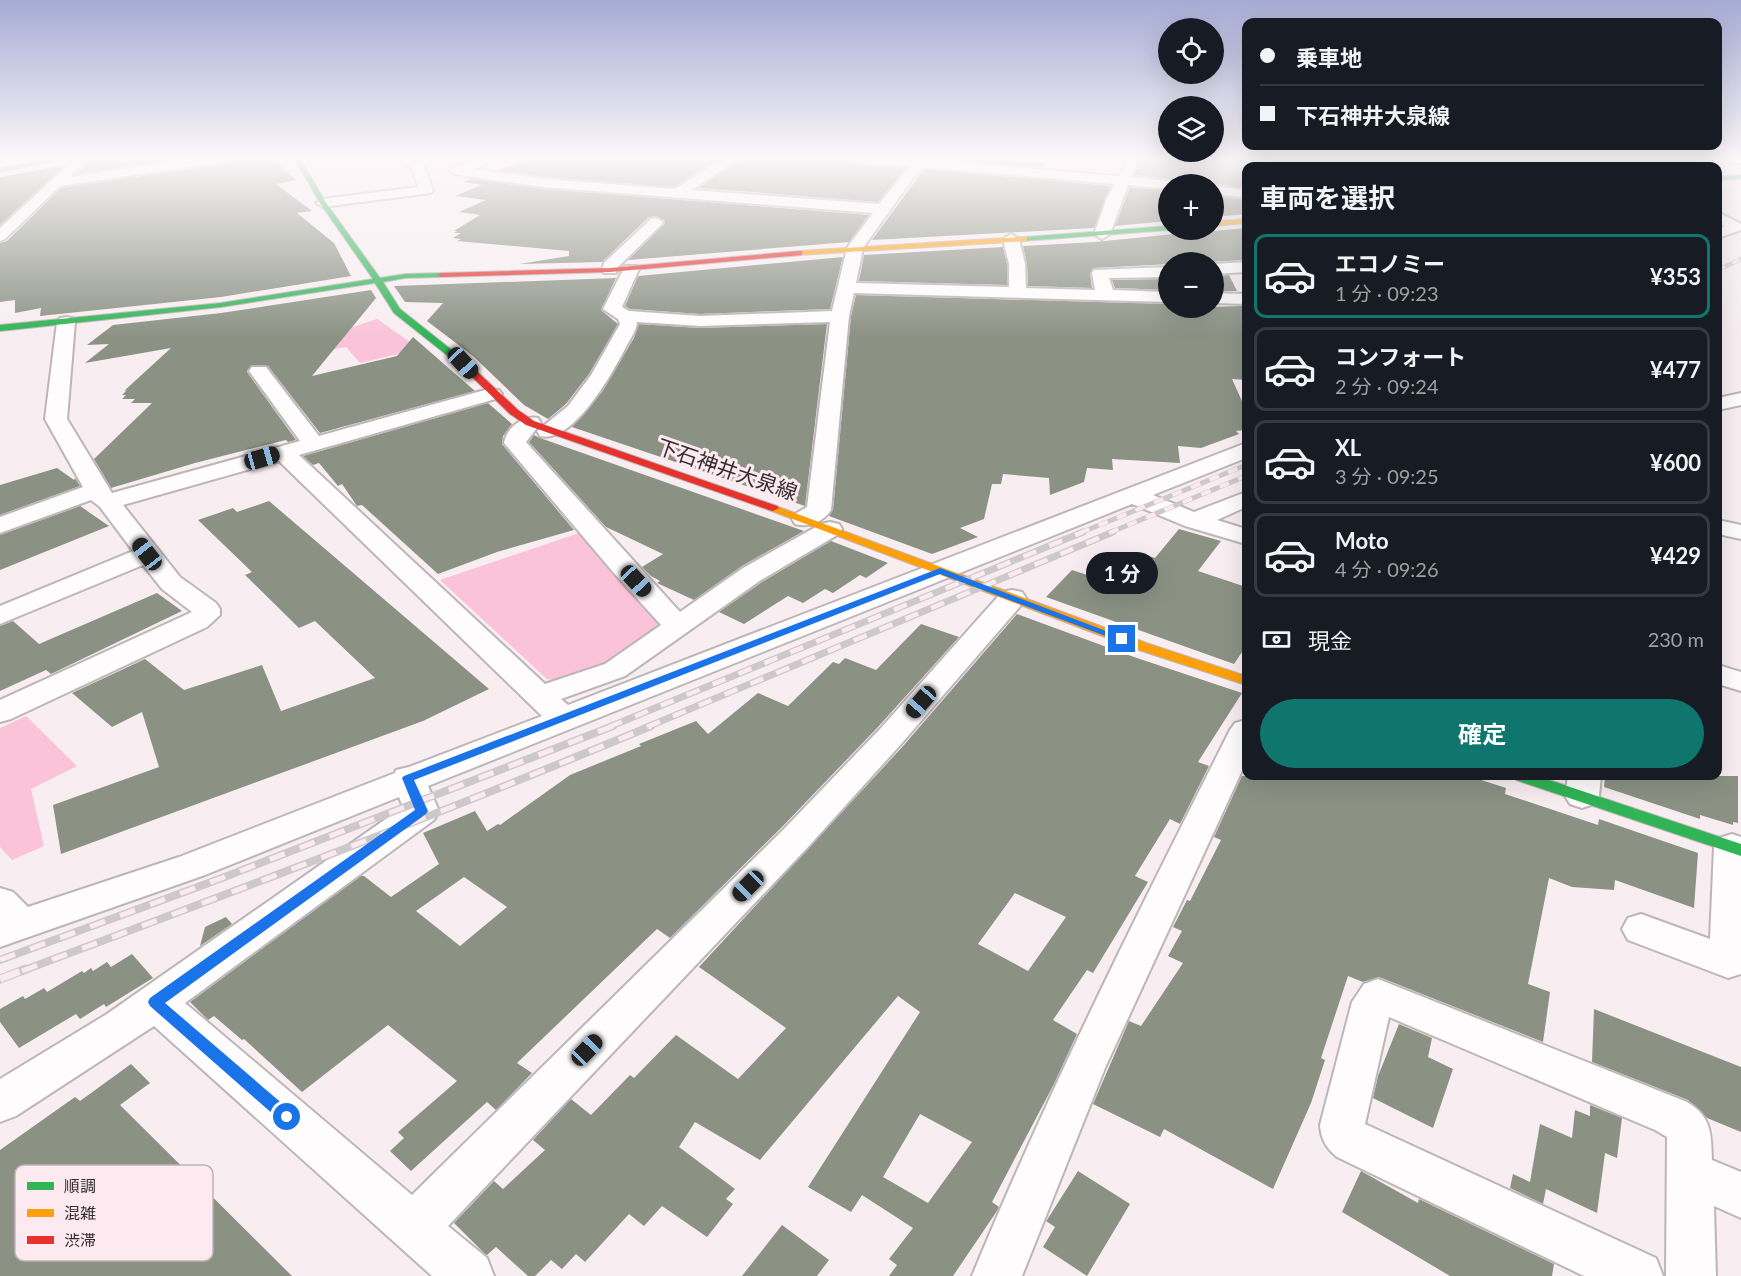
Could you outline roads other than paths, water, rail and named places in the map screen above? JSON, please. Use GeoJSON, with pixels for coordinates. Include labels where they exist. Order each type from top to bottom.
{"type":"FeatureCollection","features":[{"type":"Feature","properties":{"kind":"main road","name":"下石神井大泉線"},"geometry":{"type":"LineString","coordinates":[[333,218],[379,281],[381,288],[397,311],[463,363],[492,394],[539,427],[804,519],[1144,647],[1242,680]]}},
{"type":"Feature","properties":{"kind":"main road"},"geometry":{"type":"LineString","coordinates":[[1224,223],[1242,221]]}},
{"type":"Feature","properties":{"kind":"main road"},"geometry":{"type":"LineString","coordinates":[[0,328],[221,305],[414,276],[631,269],[855,248],[1158,229]]}},
{"type":"Feature","properties":{"kind":"main road"},"geometry":{"type":"LineString","coordinates":[[1546,780],[1583,786],[1737,849]]}},
{"type":"Feature","properties":{"kind":"street"},"geometry":{"type":"LineString","coordinates":[[0,236],[19,218]]}},
{"type":"Feature","properties":{"kind":"street"},"geometry":{"type":"LineString","coordinates":[[804,519],[819,510],[840,316],[855,248],[877,218]]}},
{"type":"Feature","properties":{"kind":"street"},"geometry":{"type":"LineString","coordinates":[[1102,234],[1107,218]]}},
{"type":"Feature","properties":{"kind":"street"},"geometry":{"type":"LineString","coordinates":[[1722,218],[1736,227],[1722,232]]}},
{"type":"Feature","properties":{"kind":"street"},"geometry":{"type":"LineString","coordinates":[[609,270],[610,266],[656,222]]}},
{"type":"Feature","properties":{"kind":"street"},"geometry":{"type":"LineString","coordinates":[[1011,239],[1017,264],[1018,294]]}},
{"type":"Feature","properties":{"kind":"street"},"geometry":{"type":"LineString","coordinates":[[1224,268],[1242,267]]}},
{"type":"Feature","properties":{"kind":"street"},"geometry":{"type":"LineString","coordinates":[[631,269],[612,309],[625,316],[700,321],[840,316]]}},
{"type":"Feature","properties":{"kind":"street"},"geometry":{"type":"LineString","coordinates":[[1109,296],[1104,291],[1100,273],[1158,272]]}},
{"type":"Feature","properties":{"kind":"street"},"geometry":{"type":"LineString","coordinates":[[848,288],[1158,297]]}},
{"type":"Feature","properties":{"kind":"street"},"geometry":{"type":"LineString","coordinates":[[1224,298],[1242,299]]}},
{"type":"Feature","properties":{"kind":"street"},"geometry":{"type":"LineString","coordinates":[[625,316],[629,324],[600,377],[575,410],[518,435],[515,443],[622,566],[678,626]]}},
{"type":"Feature","properties":{"kind":"street"},"geometry":{"type":"LineString","coordinates":[[0,712],[187,626],[206,615],[206,609],[171,583],[102,496],[56,419],[66,322]]}},
{"type":"Feature","properties":{"kind":"street"},"geometry":{"type":"LineString","coordinates":[[259,371],[313,443]]}},
{"type":"Feature","properties":{"kind":"street"},"geometry":{"type":"LineString","coordinates":[[0,526],[102,496],[283,452],[492,394]]}},
{"type":"Feature","properties":{"kind":"street"},"geometry":{"type":"LineString","coordinates":[[1722,403],[1741,399]]}},
{"type":"Feature","properties":{"kind":"street"},"geometry":{"type":"LineString","coordinates":[[283,452],[564,718]]}},
{"type":"Feature","properties":{"kind":"street"},"geometry":{"type":"LineString","coordinates":[[7,920],[192,866],[408,778],[1242,452]]}},
{"type":"Feature","properties":{"kind":"street"},"geometry":{"type":"LineString","coordinates":[[1132,495],[1194,522],[1242,536]]}},
{"type":"Feature","properties":{"kind":"street"},"geometry":{"type":"LineString","coordinates":[[1194,522],[1242,501]]}},
{"type":"Feature","properties":{"kind":"street"},"geometry":{"type":"LineString","coordinates":[[1722,528],[1741,532]]}},
{"type":"Feature","properties":{"kind":"street"},"geometry":{"type":"LineString","coordinates":[[542,695],[615,670],[752,574],[830,529]]}},
{"type":"Feature","properties":{"kind":"street"},"geometry":{"type":"LineString","coordinates":[[0,616],[147,554]]}},
{"type":"Feature","properties":{"kind":"street"},"geometry":{"type":"LineString","coordinates":[[414,1227],[796,838],[891,736],[1012,598]]}},
{"type":"Feature","properties":{"kind":"street"},"geometry":{"type":"LineString","coordinates":[[1722,675],[1741,682]]}},
{"type":"Feature","properties":{"kind":"street"},"geometry":{"type":"LineString","coordinates":[[998,1276],[1027,1198],[1115,997],[1242,738]]}},
{"type":"Feature","properties":{"kind":"street"},"geometry":{"type":"LineString","coordinates":[[0,1102],[122,1026],[422,811],[408,778]]}},
{"type":"Feature","properties":{"kind":"street"},"geometry":{"type":"LineString","coordinates":[[1641,929],[1728,962],[1737,849]]}},
{"type":"Feature","properties":{"kind":"street"},"geometry":{"type":"LineString","coordinates":[[1638,1276],[1353,1142],[1343,1134],[1342,1125],[1372,1002],[1378,996],[1671,1116],[1684,1124],[1689,1132],[1691,1174],[1691,1276]]}},
{"type":"Feature","properties":{"kind":"street"},"geometry":{"type":"LineString","coordinates":[[154,1002],[469,1276]]}},
{"type":"Feature","properties":{"kind":"street"},"geometry":{"type":"LineString","coordinates":[[1691,1174],[1741,1195]]}},
{"type":"Feature","properties":{"kind":"railway"},"geometry":{"type":"LineString","coordinates":[[1722,268],[1741,259]]}},
{"type":"Feature","properties":{"kind":"railway"},"geometry":{"type":"LineString","coordinates":[[1080,533],[1242,467]]}},
{"type":"Feature","properties":{"kind":"railway"},"geometry":{"type":"LineString","coordinates":[[1109,533],[1242,478]]}},
{"type":"Feature","properties":{"kind":"railway"},"geometry":{"type":"LineString","coordinates":[[609,727],[1083,532]]}},
{"type":"Feature","properties":{"kind":"railway"},"geometry":{"type":"LineString","coordinates":[[647,727],[1113,532]]}},
{"type":"Feature","properties":{"kind":"railway"},"geometry":{"type":"LineString","coordinates":[[0,960],[222,878],[613,726]]}},
{"type":"Feature","properties":{"kind":"railway"},"geometry":{"type":"LineString","coordinates":[[22,971],[416,821],[651,726]]}},
{"type":"Feature","properties":{"kind":"railway"},"geometry":{"type":"LineString","coordinates":[[0,979],[26,969]]}}]}
